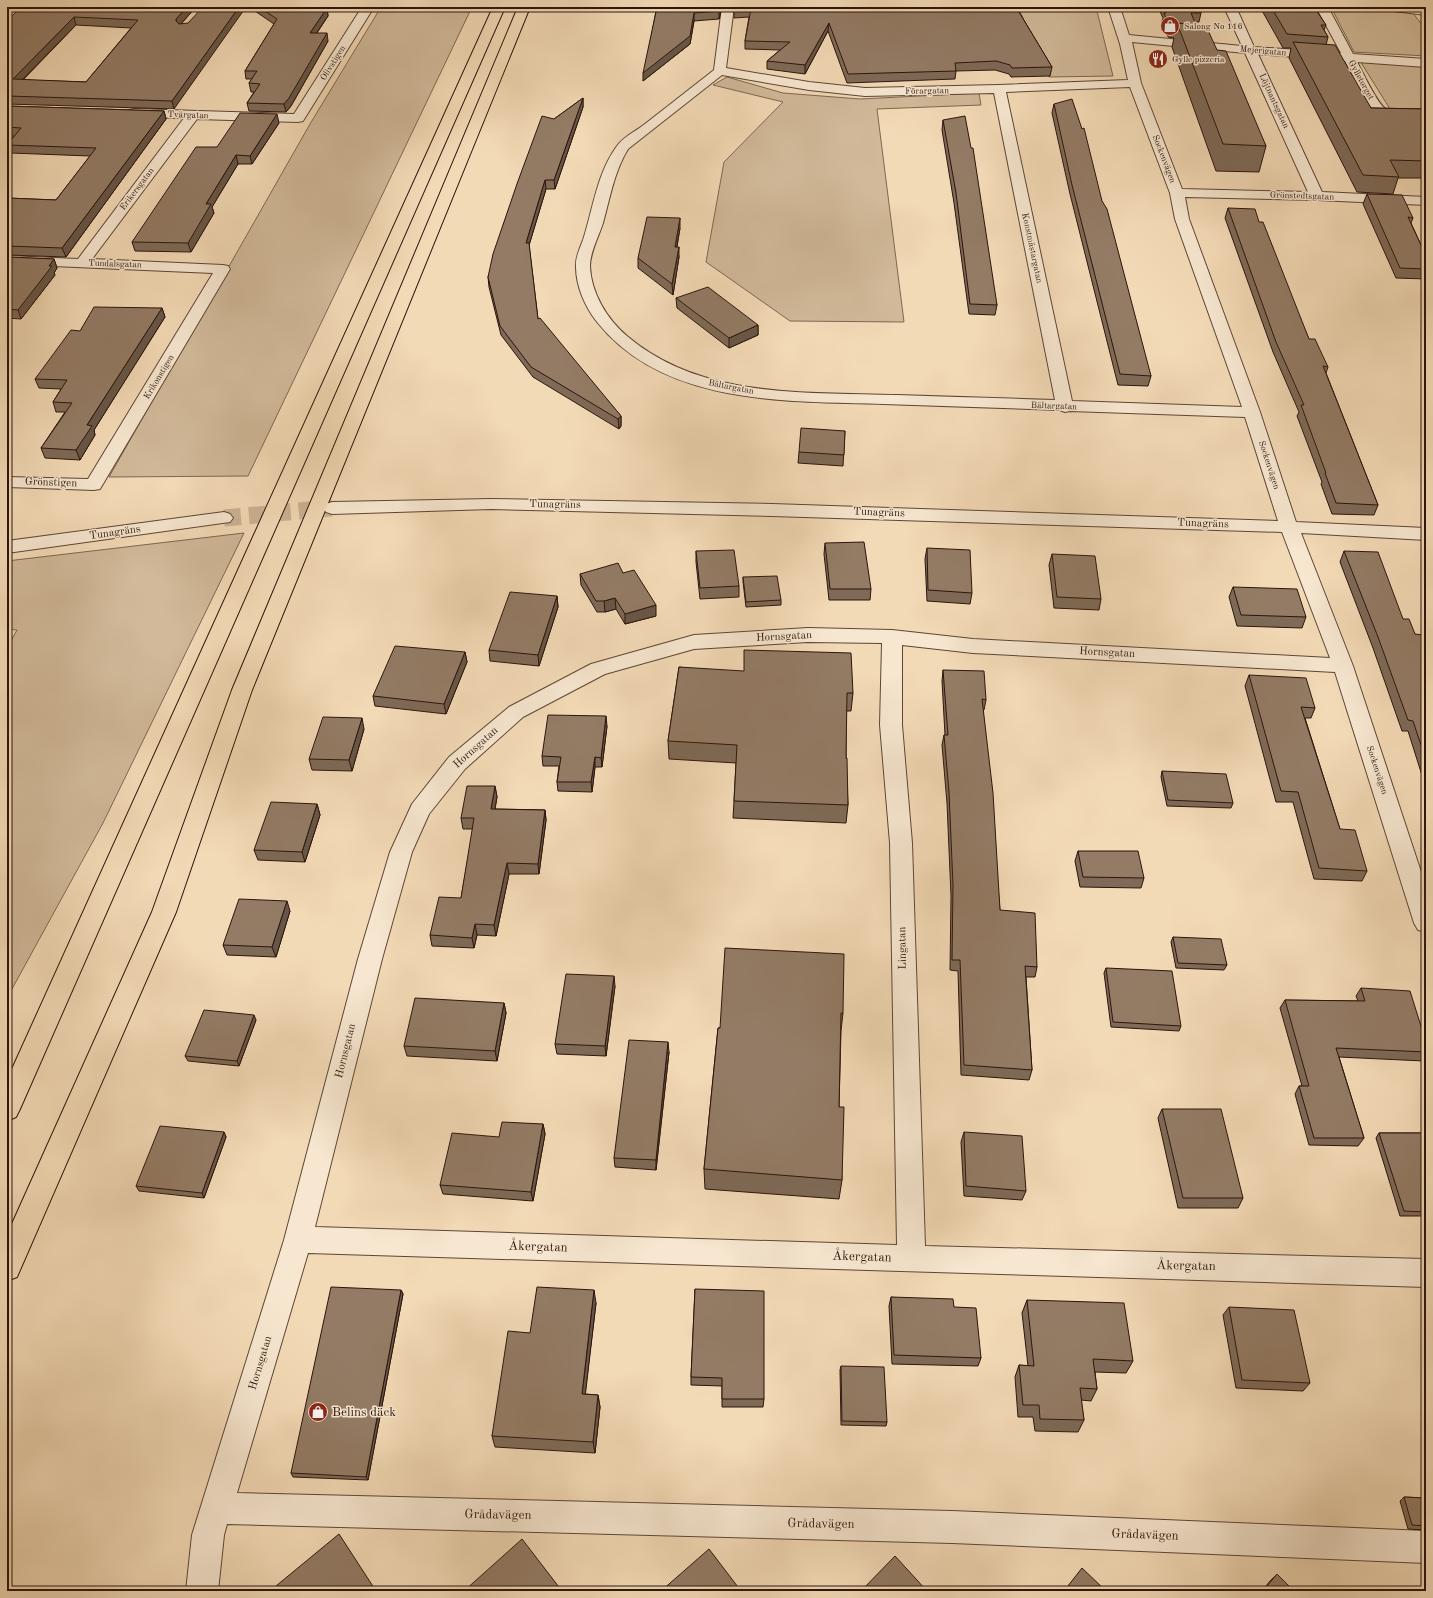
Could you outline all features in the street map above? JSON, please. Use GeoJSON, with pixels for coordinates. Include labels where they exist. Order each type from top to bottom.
{"type":"FeatureCollection","features":[{"type":"Feature","properties":{"kind":"highway"},"geometry":{"type":"LineString","coordinates":[[9,1101],[499,7]]}},
{"type":"Feature","properties":{"kind":"highway"},"geometry":{"type":"LineString","coordinates":[[7,1268],[164,912],[242,690],[524,7]]}},
{"type":"Feature","properties":{"kind":"street","name":"Olivstigen"},"geometry":{"type":"LineString","coordinates":[[298,118],[368,7]]}},
{"type":"Feature","properties":{"kind":"street"},"geometry":{"type":"LineString","coordinates":[[720,71],[728,7]]}},
{"type":"Feature","properties":{"kind":"street","name":"Sockenvägen"},"geometry":{"type":"LineString","coordinates":[[1114,7],[1125,38],[1135,83],[1177,193],[1182,219],[1252,412],[1289,527],[1343,666],[1426,923]]}},
{"type":"Feature","properties":{"kind":"street","name":"Löjtnantsgatan"},"geometry":{"type":"LineString","coordinates":[[1230,7],[1317,196]]}},
{"type":"Feature","properties":{"kind":"street","name":"Gylletorget"},"geometry":{"type":"LineString","coordinates":[[1322,7],[1374,104],[1381,112],[1391,115],[1426,116]]}},
{"type":"Feature","properties":{"kind":"street"},"geometry":{"type":"LineString","coordinates":[[1386,7],[1426,12]]}},
{"type":"Feature","properties":{"kind":"street","name":"Mejerigatan"},"geometry":{"type":"LineString","coordinates":[[1125,38],[1250,50],[1426,63]]}},
{"type":"Feature","properties":{"kind":"street","name":"Förargatan"},"geometry":{"type":"LineString","coordinates":[[720,71],[847,91],[999,89],[1135,83]]}},
{"type":"Feature","properties":{"kind":"street","name":"Bältargatan"},"geometry":{"type":"LineString","coordinates":[[720,71],[623,147],[615,159],[583,266],[588,297],[606,326],[629,347],[662,366],[699,381],[725,388],[788,396],[1065,407],[1252,412]]}},
{"type":"Feature","properties":{"kind":"street","name":"Konstmästargatan"},"geometry":{"type":"LineString","coordinates":[[999,89],[1065,407]]}},
{"type":"Feature","properties":{"kind":"street","name":"Tvärgatan"},"geometry":{"type":"LineString","coordinates":[[123,113],[298,118]]}},
{"type":"Feature","properties":{"kind":"street","name":"Erikersgatan"},"geometry":{"type":"LineString","coordinates":[[82,263],[193,115]]}},
{"type":"Feature","properties":{"kind":"street","name":"Grönstedtsgatan"},"geometry":{"type":"LineString","coordinates":[[1177,193],[1317,196],[1426,201]]}},
{"type":"Feature","properties":{"kind":"street","name":"Tundalsgatan"},"geometry":{"type":"LineString","coordinates":[[7,260],[223,269]]}},
{"type":"Feature","properties":{"kind":"street","name":"Krikonstigen"},"geometry":{"type":"LineString","coordinates":[[94,485],[223,269]]}},
{"type":"Feature","properties":{"kind":"street","name":"Grönstigen"},"geometry":{"type":"LineString","coordinates":[[7,482],[94,485]]}},
{"type":"Feature","properties":{"kind":"street","name":"Tunagräns"},"geometry":{"type":"LineString","coordinates":[[332,508],[491,504],[772,510],[1289,527],[1426,534]]}},
{"type":"Feature","properties":{"kind":"street","name":"Tunagräns"},"geometry":{"type":"LineString","coordinates":[[7,547],[224,518]]}},
{"type":"Feature","properties":{"kind":"street","name":"Hornsgatan"},"geometry":{"type":"LineString","coordinates":[[202,1591],[208,1535],[298,1240],[368,967],[401,852],[420,810],[457,763],[516,712],[598,669],[694,642],[808,635],[892,637],[974,646],[1343,666]]}},
{"type":"Feature","properties":{"kind":"street","name":"Lingatan"},"geometry":{"type":"LineString","coordinates":[[892,637],[891,725],[901,843],[911,1259]]}},
{"type":"Feature","properties":{"kind":"street","name":"Åkergatan"},"geometry":{"type":"LineString","coordinates":[[298,1240],[911,1259],[1426,1272]]}},
{"type":"Feature","properties":{"kind":"street","name":"Grådavägen"},"geometry":{"type":"LineString","coordinates":[[217,1508],[952,1527],[1426,1547]]}},
{"type":"Feature","properties":{"kind":"shaded area"},"geometry":{"type":"Polygon","coordinates":[[[381,7],[472,7],[248,476],[109,477],[310,124],[381,7]]]}},
{"type":"Feature","properties":{"kind":"shaded area"},"geometry":{"type":"Polygon","coordinates":[[[1018,7],[1096,7],[1113,76],[1049,77],[1018,7]]]}},
{"type":"Feature","properties":{"kind":"shaded area"},"geometry":{"type":"Polygon","coordinates":[[[1331,7],[1413,13],[1426,30],[1426,56],[1354,52],[1331,7]]]}},
{"type":"Feature","properties":{"kind":"shaded area"},"geometry":{"type":"Polygon","coordinates":[[[1360,61],[1426,66],[1426,110],[1390,109],[1360,61]]]}},
{"type":"Feature","properties":{"kind":"shaded area"},"geometry":{"type":"Polygon","coordinates":[[[727,77],[783,93],[860,99],[979,93],[981,105],[877,109],[904,322],[790,321],[706,262],[724,162],[783,102],[713,85],[727,77]]]}},
{"type":"Feature","properties":{"kind":"shaded area"},"geometry":{"type":"Polygon","coordinates":[[[244,533],[103,823],[7,998],[7,648],[17,630],[7,629],[7,561],[244,533]]]}},
{"type":"Feature","properties":{"kind":"building"},"geometry":{"type":"Polygon","coordinates":[[[21,7],[187,7],[176,19],[179,24],[188,23],[203,7],[239,7],[172,101],[7,96],[7,19],[21,7]],[[74,17],[13,79],[86,82],[138,20],[74,17]]]}},
{"type":"Feature","properties":{"kind":"building"},"geometry":{"type":"Polygon","coordinates":[[[259,7],[327,8],[310,33],[327,33],[284,104],[247,103],[260,84],[249,83],[257,71],[245,71],[277,19],[259,7]]]}},
{"type":"Feature","properties":{"kind":"building"},"geometry":{"type":"Polygon","coordinates":[[[657,7],[720,7],[719,11],[694,13],[690,36],[643,73],[657,7]]]}},
{"type":"Feature","properties":{"kind":"building"},"geometry":{"type":"Polygon","coordinates":[[[734,7],[1016,7],[1052,67],[1012,68],[1010,65],[996,61],[955,63],[956,71],[848,74],[829,23],[805,65],[767,61],[790,42],[745,41],[751,9],[734,10],[734,7]]]}},
{"type":"Feature","properties":{"kind":"building"},"geometry":{"type":"Polygon","coordinates":[[[1164,7],[1199,7],[1201,13],[1191,13],[1196,25],[1177,23],[1176,29],[1170,29],[1164,13],[1166,13],[1164,7]]]}},
{"type":"Feature","properties":{"kind":"building"},"geometry":{"type":"Polygon","coordinates":[[[1271,7],[1314,7],[1326,25],[1321,25],[1328,37],[1287,34],[1271,7]]]}},
{"type":"Feature","properties":{"kind":"building"},"geometry":{"type":"Polygon","coordinates":[[[1177,23],[1206,26],[1217,50],[1226,51],[1266,146],[1223,144],[1177,23]]]}},
{"type":"Feature","properties":{"kind":"building"},"geometry":{"type":"Polygon","coordinates":[[[1293,42],[1335,45],[1371,108],[1426,109],[1426,161],[1390,160],[1399,177],[1363,175],[1293,42]]]}},
{"type":"Feature","properties":{"kind":"building"},"geometry":{"type":"Polygon","coordinates":[[[583,98],[554,180],[545,180],[526,243],[529,243],[538,319],[540,318],[621,416],[618,419],[531,367],[500,326],[488,277],[493,254],[542,116],[554,119],[583,98]]]}},
{"type":"Feature","properties":{"kind":"building"},"geometry":{"type":"Polygon","coordinates":[[[1072,99],[1082,129],[1084,128],[1102,201],[1107,209],[1151,376],[1120,374],[1072,185],[1054,104],[1072,99]]]}},
{"type":"Feature","properties":{"kind":"building"},"geometry":{"type":"Polygon","coordinates":[[[7,106],[164,111],[62,248],[7,246],[7,198],[56,200],[96,148],[7,145],[21,128],[7,127],[7,106]]]}},
{"type":"Feature","properties":{"kind":"building"},"geometry":{"type":"Polygon","coordinates":[[[240,113],[277,114],[250,156],[236,155],[206,204],[211,204],[188,243],[132,242],[196,147],[217,147],[240,113]]]}},
{"type":"Feature","properties":{"kind":"building"},"geometry":{"type":"Polygon","coordinates":[[[965,116],[971,148],[973,148],[997,305],[970,304],[956,193],[943,120],[965,116]]]}},
{"type":"Feature","properties":{"kind":"building"},"geometry":{"type":"Polygon","coordinates":[[[1367,194],[1402,195],[1413,218],[1408,217],[1426,256],[1426,269],[1400,268],[1367,194]]]}},
{"type":"Feature","properties":{"kind":"building"},"geometry":{"type":"Polygon","coordinates":[[[1228,208],[1255,209],[1259,222],[1263,222],[1309,339],[1315,339],[1328,367],[1323,366],[1378,505],[1336,503],[1301,405],[1304,405],[1276,342],[1228,208]]]}},
{"type":"Feature","properties":{"kind":"building"},"geometry":{"type":"Polygon","coordinates":[[[647,217],[680,218],[675,247],[679,247],[672,284],[638,258],[647,217]]]}},
{"type":"Feature","properties":{"kind":"building"},"geometry":{"type":"Polygon","coordinates":[[[7,257],[54,259],[49,266],[52,266],[18,310],[7,309],[7,257]]]}},
{"type":"Feature","properties":{"kind":"building"},"geometry":{"type":"Polygon","coordinates":[[[708,287],[758,325],[729,338],[676,298],[708,287]]]}},
{"type":"Feature","properties":{"kind":"building"},"geometry":{"type":"Polygon","coordinates":[[[94,307],[162,308],[87,425],[92,426],[76,450],[41,448],[72,403],[53,402],[67,380],[35,379],[71,330],[80,331],[94,307]]]}},
{"type":"Feature","properties":{"kind":"building"},"geometry":{"type":"Polygon","coordinates":[[[801,428],[845,431],[844,455],[799,452],[801,428]]]}},
{"type":"Feature","properties":{"kind":"building"},"geometry":{"type":"Polygon","coordinates":[[[864,542],[871,589],[830,589],[825,543],[864,542]]]}},
{"type":"Feature","properties":{"kind":"building"},"geometry":{"type":"Polygon","coordinates":[[[927,548],[970,550],[972,593],[928,590],[927,548]]]}},
{"type":"Feature","properties":{"kind":"building"},"geometry":{"type":"Polygon","coordinates":[[[734,550],[739,586],[700,588],[696,551],[734,550]]]}},
{"type":"Feature","properties":{"kind":"building"},"geometry":{"type":"Polygon","coordinates":[[[1344,551],[1378,552],[1403,619],[1409,619],[1415,634],[1423,635],[1426,641],[1426,760],[1413,721],[1408,720],[1378,637],[1344,551]]]}},
{"type":"Feature","properties":{"kind":"building"},"geometry":{"type":"Polygon","coordinates":[[[1052,554],[1095,556],[1101,599],[1057,597],[1052,554]]]}},
{"type":"Feature","properties":{"kind":"building"},"geometry":{"type":"Polygon","coordinates":[[[618,563],[623,573],[634,570],[656,605],[625,614],[615,598],[604,601],[596,601],[580,574],[618,563]]]}},
{"type":"Feature","properties":{"kind":"building"},"geometry":{"type":"Polygon","coordinates":[[[777,576],[781,600],[746,602],[743,577],[777,576]]]}},
{"type":"Feature","properties":{"kind":"building"},"geometry":{"type":"Polygon","coordinates":[[[1233,587],[1297,589],[1306,617],[1241,615],[1233,587]]]}},
{"type":"Feature","properties":{"kind":"building"},"geometry":{"type":"Polygon","coordinates":[[[510,592],[557,596],[538,655],[489,650],[510,592]]]}},
{"type":"Feature","properties":{"kind":"building"},"geometry":{"type":"Polygon","coordinates":[[[395,646],[465,652],[444,704],[373,696],[395,646]]]}},
{"type":"Feature","properties":{"kind":"building"},"geometry":{"type":"Polygon","coordinates":[[[744,650],[851,653],[853,693],[847,693],[846,758],[848,805],[734,801],[737,745],[668,741],[679,667],[744,671],[744,650]]]}},
{"type":"Feature","properties":{"kind":"building"},"geometry":{"type":"Polygon","coordinates":[[[943,670],[984,671],[986,700],[982,699],[993,793],[1000,910],[1035,913],[1037,967],[1025,966],[1032,1070],[964,1065],[960,960],[952,960],[953,885],[949,792],[944,735],[948,735],[943,670]]]}},
{"type":"Feature","properties":{"kind":"building"},"geometry":{"type":"Polygon","coordinates":[[[1249,675],[1306,678],[1315,708],[1301,707],[1340,829],[1355,830],[1367,871],[1319,868],[1298,792],[1281,791],[1249,675]]]}},
{"type":"Feature","properties":{"kind":"building"},"geometry":{"type":"Polygon","coordinates":[[[548,715],[606,716],[601,758],[595,757],[591,782],[557,782],[561,757],[542,756],[548,715]]]}},
{"type":"Feature","properties":{"kind":"building"},"geometry":{"type":"Polygon","coordinates":[[[323,717],[362,718],[349,760],[309,759],[323,717]]]}},
{"type":"Feature","properties":{"kind":"building"},"geometry":{"type":"Polygon","coordinates":[[[1162,771],[1226,774],[1233,803],[1168,800],[1162,771]]]}},
{"type":"Feature","properties":{"kind":"building"},"geometry":{"type":"Polygon","coordinates":[[[467,786],[495,786],[491,809],[545,810],[538,864],[507,863],[494,925],[475,924],[472,938],[430,935],[439,897],[461,898],[474,818],[461,818],[467,786]]]}},
{"type":"Feature","properties":{"kind":"building"},"geometry":{"type":"Polygon","coordinates":[[[271,802],[317,804],[302,852],[254,850],[271,802]]]}},
{"type":"Feature","properties":{"kind":"building"},"geometry":{"type":"Polygon","coordinates":[[[1078,851],[1138,851],[1144,878],[1083,877],[1078,851]]]}},
{"type":"Feature","properties":{"kind":"building"},"geometry":{"type":"Polygon","coordinates":[[[239,899],[287,901],[272,947],[223,945],[239,899]]]}},
{"type":"Feature","properties":{"kind":"building"},"geometry":{"type":"Polygon","coordinates":[[[1173,937],[1221,939],[1227,965],[1178,963],[1173,937]]]}},
{"type":"Feature","properties":{"kind":"building"},"geometry":{"type":"Polygon","coordinates":[[[725,948],[844,954],[839,1107],[844,1107],[842,1180],[704,1169],[718,1028],[720,1028],[725,948]]]}},
{"type":"Feature","properties":{"kind":"building"},"geometry":{"type":"Polygon","coordinates":[[[1106,968],[1172,971],[1181,1026],[1113,1022],[1106,968]]]}},
{"type":"Feature","properties":{"kind":"building"},"geometry":{"type":"Polygon","coordinates":[[[566,974],[614,976],[605,1046],[555,1044],[566,974]]]}},
{"type":"Feature","properties":{"kind":"building"},"geometry":{"type":"Polygon","coordinates":[[[1361,988],[1410,991],[1426,1042],[1426,1052],[1336,1048],[1364,1138],[1314,1138],[1299,1086],[1309,1086],[1285,1000],[1365,1001],[1361,988]]]}},
{"type":"Feature","properties":{"kind":"building"},"geometry":{"type":"Polygon","coordinates":[[[415,998],[504,1003],[495,1051],[404,1046],[415,998]]]}},
{"type":"Feature","properties":{"kind":"building"},"geometry":{"type":"Polygon","coordinates":[[[204,1010],[254,1015],[237,1061],[185,1056],[204,1010]]]}},
{"type":"Feature","properties":{"kind":"building"},"geometry":{"type":"Polygon","coordinates":[[[629,1040],[668,1042],[656,1160],[614,1158],[629,1040]]]}},
{"type":"Feature","properties":{"kind":"building"},"geometry":{"type":"Polygon","coordinates":[[[1162,1109],[1221,1109],[1243,1198],[1183,1198],[1162,1109]]]}},
{"type":"Feature","properties":{"kind":"building"},"geometry":{"type":"Polygon","coordinates":[[[502,1122],[543,1124],[531,1192],[440,1185],[452,1133],[499,1137],[502,1122]]]}},
{"type":"Feature","properties":{"kind":"building"},"geometry":{"type":"Polygon","coordinates":[[[160,1126],[224,1132],[202,1193],[136,1186],[160,1126]]]}},
{"type":"Feature","properties":{"kind":"building"},"geometry":{"type":"Polygon","coordinates":[[[964,1132],[1022,1136],[1026,1191],[966,1186],[964,1132]]]}},
{"type":"Feature","properties":{"kind":"building"},"geometry":{"type":"Polygon","coordinates":[[[1379,1133],[1426,1133],[1426,1212],[1404,1211],[1379,1133]]]}},
{"type":"Feature","properties":{"kind":"building"},"geometry":{"type":"Polygon","coordinates":[[[331,1287],[401,1290],[366,1477],[291,1473],[331,1287]]]}},
{"type":"Feature","properties":{"kind":"building"},"geometry":{"type":"Polygon","coordinates":[[[537,1287],[594,1290],[582,1394],[598,1395],[593,1442],[492,1436],[508,1331],[530,1333],[537,1287]]]}},
{"type":"Feature","properties":{"kind":"building"},"geometry":{"type":"Polygon","coordinates":[[[695,1289],[764,1291],[764,1399],[722,1399],[722,1378],[691,1377],[695,1289]]]}},
{"type":"Feature","properties":{"kind":"building"},"geometry":{"type":"Polygon","coordinates":[[[891,1297],[953,1299],[954,1307],[976,1308],[981,1358],[894,1355],[891,1297]]]}},
{"type":"Feature","properties":{"kind":"building"},"geometry":{"type":"Polygon","coordinates":[[[1027,1300],[1124,1303],[1133,1361],[1093,1359],[1097,1389],[1080,1388],[1084,1420],[1040,1419],[1039,1405],[1023,1405],[1019,1365],[1034,1366],[1027,1300]]]}},
{"type":"Feature","properties":{"kind":"building"},"geometry":{"type":"Polygon","coordinates":[[[1229,1307],[1294,1310],[1310,1383],[1242,1380],[1229,1307]]]}},
{"type":"Feature","properties":{"kind":"building"},"geometry":{"type":"Polygon","coordinates":[[[841,1366],[884,1367],[887,1422],[842,1421],[841,1366]]]}},
{"type":"Feature","properties":{"kind":"building"},"geometry":{"type":"Polygon","coordinates":[[[1404,1497],[1426,1498],[1426,1526],[1412,1525],[1404,1497]]]}},
{"type":"Feature","properties":{"kind":"building"},"geometry":{"type":"Polygon","coordinates":[[[339,1534],[376,1591],[280,1591],[276,1586],[339,1534]]]}},
{"type":"Feature","properties":{"kind":"building"},"geometry":{"type":"Polygon","coordinates":[[[522,1539],[562,1591],[464,1591],[522,1539]]]}},
{"type":"Feature","properties":{"kind":"building"},"geometry":{"type":"Polygon","coordinates":[[[709,1549],[741,1591],[661,1591],[709,1549]]]}},
{"type":"Feature","properties":{"kind":"building"},"geometry":{"type":"Polygon","coordinates":[[[895,1556],[927,1591],[861,1591],[895,1556]]]}},
{"type":"Feature","properties":{"kind":"building"},"geometry":{"type":"Polygon","coordinates":[[[1082,1568],[1106,1591],[1064,1591],[1082,1568]]]}},
{"type":"Feature","properties":{"kind":"building"},"geometry":{"type":"Polygon","coordinates":[[[1277,1574],[1294,1591],[1263,1591],[1277,1574]]]}},
{"type":"Feature","properties":{"kind":"tunnel"},"geometry":{"type":"LineString","coordinates":[[224,518],[332,508]]}},
{"type":"Feature","properties":{"kind":"place","name":"Salong No 116"},"geometry":{"type":"Point","coordinates":[1170,26]}},
{"type":"Feature","properties":{"kind":"place","name":"Gylle pizzeria"},"geometry":{"type":"Point","coordinates":[1158,59]}},
{"type":"Feature","properties":{"kind":"place","name":"Belins däck"},"geometry":{"type":"Point","coordinates":[318,1412]}}]}
